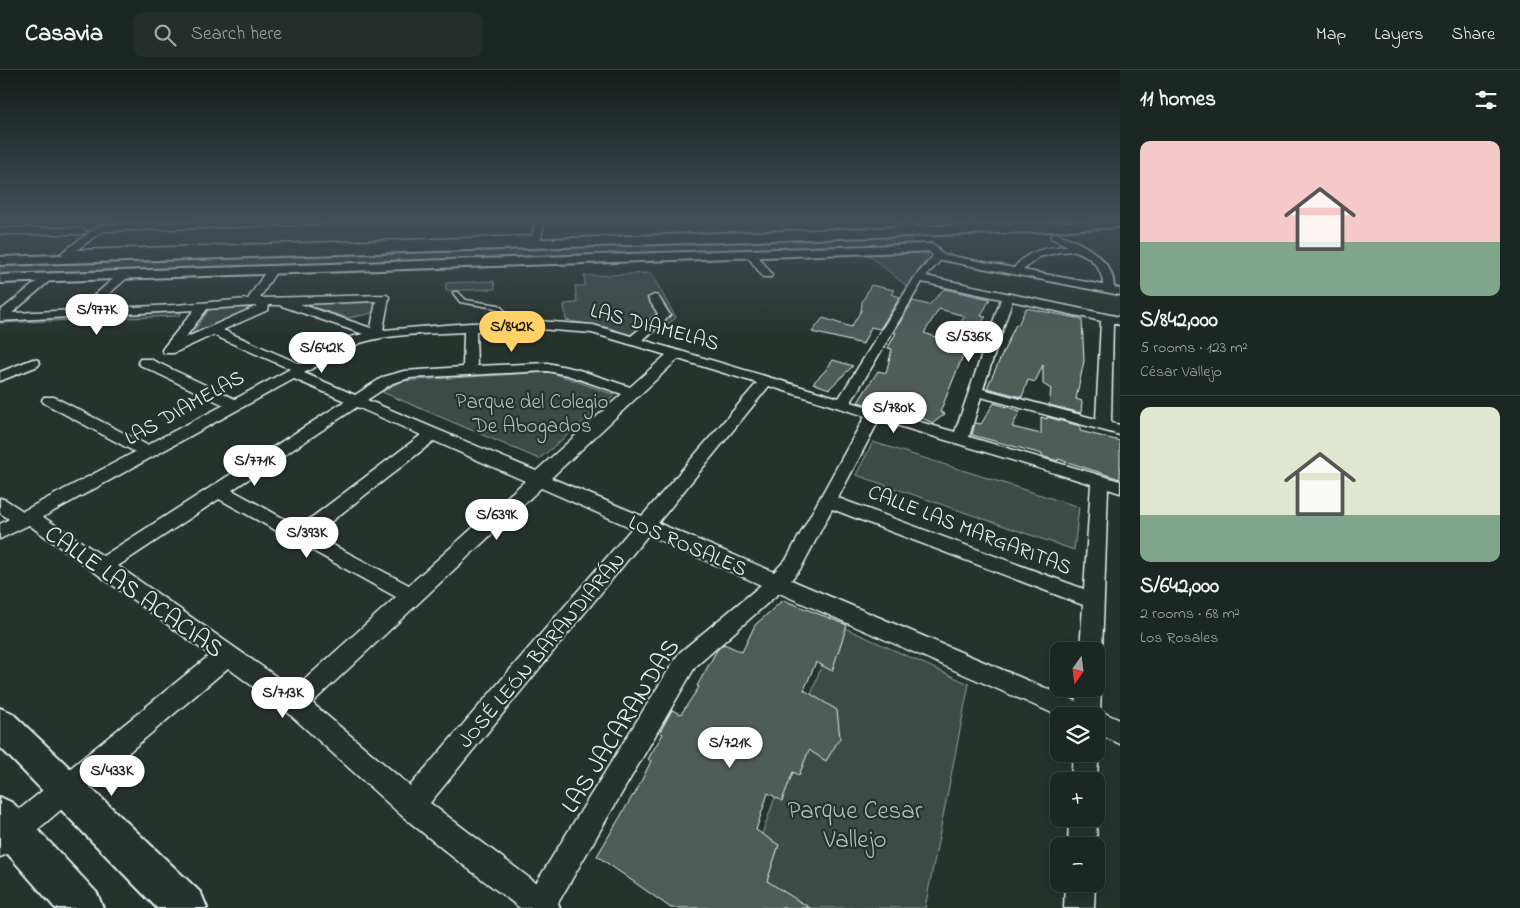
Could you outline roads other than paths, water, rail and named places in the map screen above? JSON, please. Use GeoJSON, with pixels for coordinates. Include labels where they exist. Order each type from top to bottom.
{"type":"FeatureCollection","features":[{"type":"Feature","properties":{"kind":"street"},"geometry":{"type":"LineString","coordinates":[[0,280],[568,260]]}},
{"type":"Feature","properties":{"kind":"street"},"geometry":{"type":"LineString","coordinates":[[756,260],[767,275]]}},
{"type":"Feature","properties":{"kind":"street"},"geometry":{"type":"LineString","coordinates":[[843,403],[930,260]]}},
{"type":"Feature","properties":{"kind":"street"},"geometry":{"type":"LineString","coordinates":[[968,260],[1016,272],[1120,292]]}},
{"type":"Feature","properties":{"kind":"street"},"geometry":{"type":"LineString","coordinates":[[1016,272],[1024,260]]}},
{"type":"Feature","properties":{"kind":"street"},"geometry":{"type":"LineString","coordinates":[[1097,260],[1105,269],[1110,281],[1108,290]]}},
{"type":"Feature","properties":{"kind":"street"},"geometry":{"type":"LineString","coordinates":[[251,303],[272,270]]}},
{"type":"Feature","properties":{"kind":"street"},"geometry":{"type":"LineString","coordinates":[[82,317],[123,276]]}},
{"type":"Feature","properties":{"kind":"street"},"geometry":{"type":"LineString","coordinates":[[0,317],[48,278]]}},
{"type":"Feature","properties":{"kind":"street"},"geometry":{"type":"LineString","coordinates":[[919,278],[1114,320],[1103,425]]}},
{"type":"Feature","properties":{"kind":"street"},"geometry":{"type":"LineString","coordinates":[[0,326],[204,306],[251,303],[383,297],[376,334],[278,302],[169,350],[204,306]]}},
{"type":"Feature","properties":{"kind":"street"},"geometry":{"type":"LineString","coordinates":[[961,438],[974,391],[1008,297]]}},
{"type":"Feature","properties":{"kind":"street"},"geometry":{"type":"LineString","coordinates":[[634,340],[642,336],[664,315],[654,298]]}},
{"type":"Feature","properties":{"kind":"street"},"geometry":{"type":"LineString","coordinates":[[0,317],[193,319]]}},
{"type":"Feature","properties":{"kind":"street","name":"LAS DIAMELAS"},"geometry":{"type":"LineString","coordinates":[[0,532],[355,340],[376,334],[470,327],[570,326],[593,329],[1120,487]]}},
{"type":"Feature","properties":{"kind":"street"},"geometry":{"type":"LineString","coordinates":[[470,327],[470,369]]}},
{"type":"Feature","properties":{"kind":"street","name":"LOS ROSALES"},"geometry":{"type":"LineString","coordinates":[[212,330],[357,401],[1065,707]]}},
{"type":"Feature","properties":{"kind":"street"},"geometry":{"type":"LineString","coordinates":[[295,703],[676,353]]}},
{"type":"Feature","properties":{"kind":"street"},"geometry":{"type":"LineString","coordinates":[[145,362],[234,404]]}},
{"type":"Feature","properties":{"kind":"street"},"geometry":{"type":"LineString","coordinates":[[0,377],[33,363]]}},
{"type":"Feature","properties":{"kind":"street"},"geometry":{"type":"LineString","coordinates":[[103,566],[388,380],[409,374],[470,369],[548,367],[571,372],[632,393]]}},
{"type":"Feature","properties":{"kind":"street","name":"JOSÉ LEÓN BARANDIARÁN"},"geometry":{"type":"LineString","coordinates":[[411,805],[767,380]]}},
{"type":"Feature","properties":{"kind":"street"},"geometry":{"type":"LineString","coordinates":[[974,391],[1120,430]]}},
{"type":"Feature","properties":{"kind":"street"},"geometry":{"type":"LineString","coordinates":[[49,400],[147,452]]}},
{"type":"Feature","properties":{"kind":"street","name":"LAS JACARANDAS"},"geometry":{"type":"LineString","coordinates":[[541,907],[687,660],[707,640],[778,584],[794,563],[875,412]]}},
{"type":"Feature","properties":{"kind":"street"},"geometry":{"type":"LineString","coordinates":[[300,536],[433,434]]}},
{"type":"Feature","properties":{"kind":"street"},"geometry":{"type":"LineString","coordinates":[[1092,642],[1100,480]]}},
{"type":"Feature","properties":{"kind":"street"},"geometry":{"type":"LineString","coordinates":[[219,492],[412,596]]}},
{"type":"Feature","properties":{"kind":"street","name":"CALLE LAS MARGARITAS"},"geometry":{"type":"LineString","coordinates":[[829,500],[1094,601]]}},
{"type":"Feature","properties":{"kind":"street","name":"CALLE LAS ACACIAS"},"geometry":{"type":"LineString","coordinates":[[0,504],[103,566],[295,703],[411,805],[541,907]]}},
{"type":"Feature","properties":{"kind":"street"},"geometry":{"type":"LineString","coordinates":[[82,908],[5,830],[66,789],[227,655]]}},
{"type":"Feature","properties":{"kind":"street"},"geometry":{"type":"LineString","coordinates":[[0,724],[186,908]]}},
{"type":"Feature","properties":{"kind":"street"},"geometry":{"type":"LineString","coordinates":[[1105,725],[1120,732]]}},
{"type":"Feature","properties":{"kind":"street"},"geometry":{"type":"LineString","coordinates":[[1079,908],[1080,892]]}},
{"type":"Feature","properties":{"kind":"lane"},"geometry":{"type":"LineString","coordinates":[[456,293],[465,302],[497,306],[503,312],[503,326]]}},
{"type":"Feature","properties":{"kind":"park label","name":"Parque del Colegio De Abogados"},"geometry":{"type":"Point","coordinates":[532,413]}},
{"type":"Feature","properties":{"kind":"park label","name":"Parque Cesar Vallejo"},"geometry":{"type":"Point","coordinates":[855,824]}}]}
